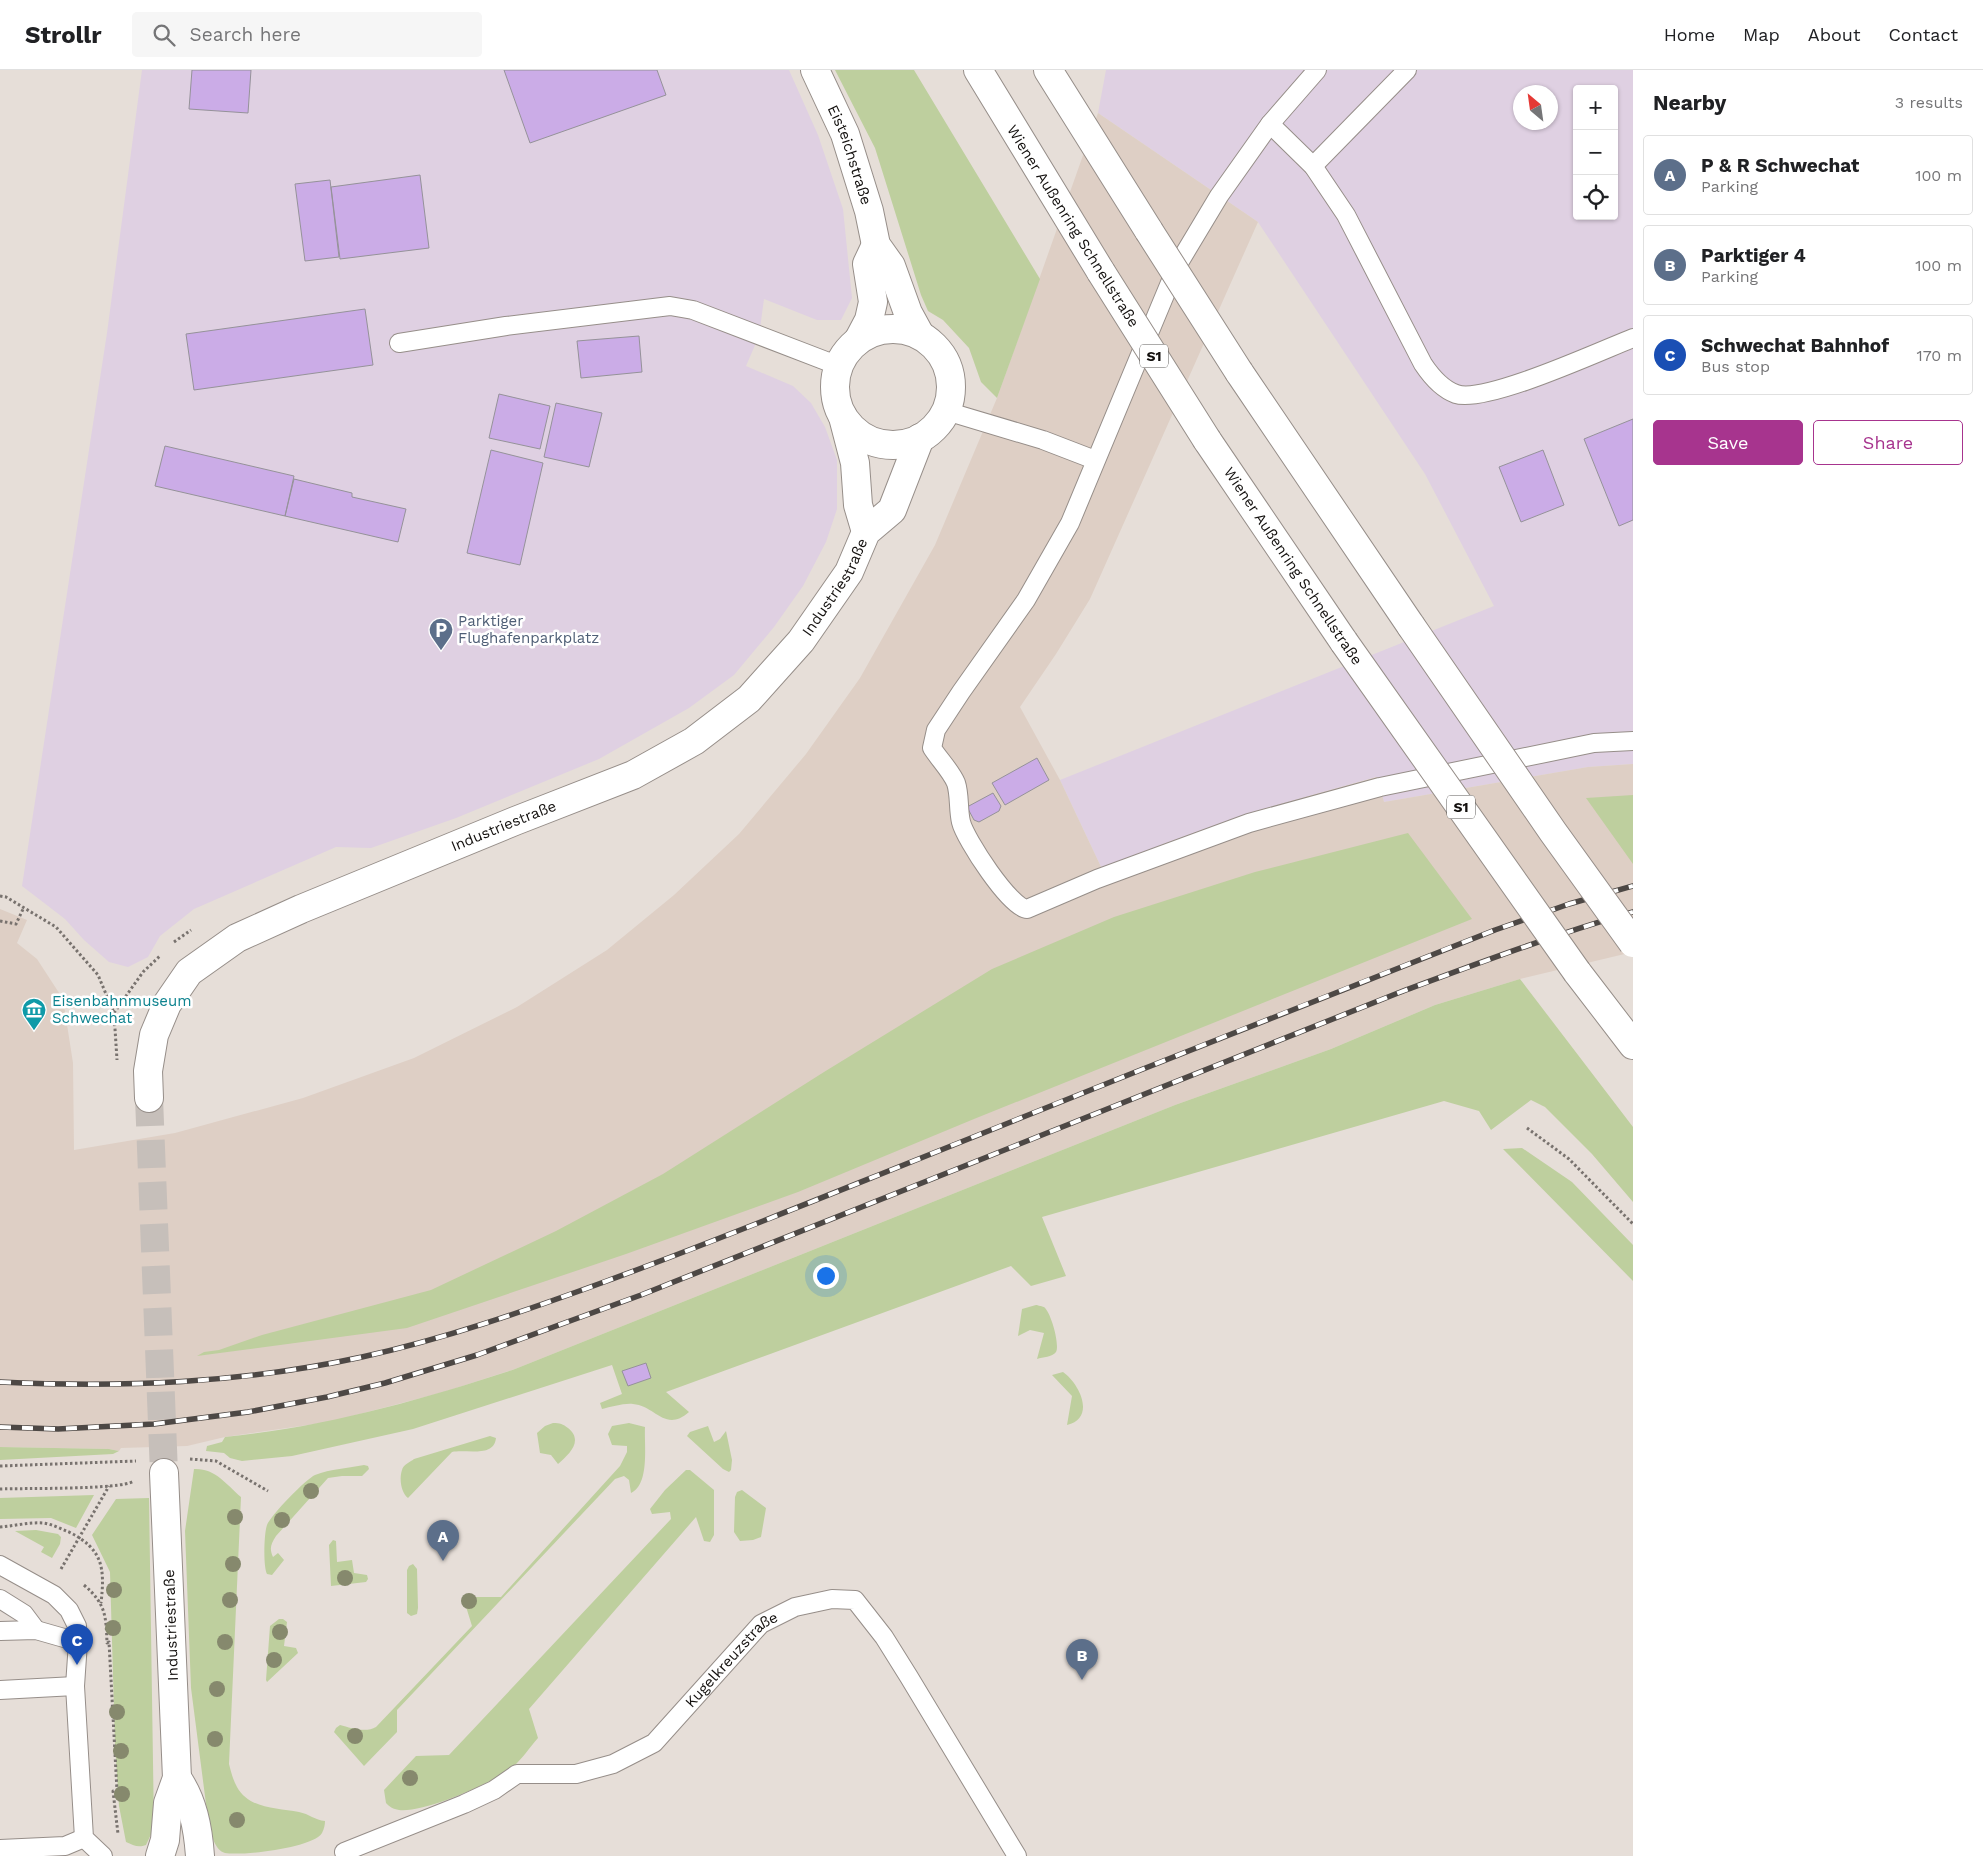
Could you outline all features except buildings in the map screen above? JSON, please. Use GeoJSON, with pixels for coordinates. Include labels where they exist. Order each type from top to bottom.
{"type":"FeatureCollection","features":[{"type":"Feature","properties":{"kind":"main road","name":"Eisteichstraße"},"geometry":{"type":"LineString","coordinates":[[815,70],[845,134],[869,211],[876,245],[891,266],[908,313],[920,335]]}},
{"type":"Feature","properties":{"kind":"main road","name":"Wiener Außenring Schnellstraße"},"geometry":{"type":"LineString","coordinates":[[978,70],[1096,264],[1207,440],[1344,642],[1577,972],[1633,1045]]}},
{"type":"Feature","properties":{"kind":"main road"},"geometry":{"type":"LineString","coordinates":[[1048,70],[1239,372],[1553,832],[1633,943]]}},
{"type":"Feature","properties":{"kind":"main road"},"geometry":{"type":"LineString","coordinates":[[859,339],[874,332],[891,329],[906,330],[920,335],[942,355],[948,368],[951,382],[950,397],[946,411],[935,427],[920,438],[903,444],[884,444],[867,439],[853,429],[842,416],[836,400],[835,382],[839,366],[847,351],[859,339],[869,320],[873,302],[867,264],[876,245]]}},
{"type":"Feature","properties":{"kind":"main road","name":"Industriestraße"},"geometry":{"type":"LineString","coordinates":[[842,416],[855,463],[858,505],[866,532]]}},
{"type":"Feature","properties":{"kind":"main road","name":"Industriestraße"},"geometry":{"type":"LineString","coordinates":[[149,1098],[148,1071],[154,1035],[167,1004],[189,972],[236,938],[301,909],[515,821],[633,776],[694,742],[749,699],[801,641],[849,572],[866,532],[892,510],[920,438]]}},
{"type":"Feature","properties":{"kind":"main road","name":"Industriestraße"},"geometry":{"type":"LineString","coordinates":[[160,1856],[165,1840],[168,1803],[177,1778],[175,1466]]}},
{"type":"Feature","properties":{"kind":"main road","name":"Industriestraße"},"geometry":{"type":"LineString","coordinates":[[177,1778],[186,1791],[198,1830],[200,1856]]}},
{"type":"Feature","properties":{"kind":"lane"},"geometry":{"type":"LineString","coordinates":[[1317,70],[1270,124],[1219,196],[1177,266],[1070,523],[1026,600],[936,730],[932,748],[956,783],[961,823],[985,866],[1014,903],[1027,910],[1097,879],[1249,823],[1342,797],[1380,787],[1594,743],[1633,741]]}},
{"type":"Feature","properties":{"kind":"lane"},"geometry":{"type":"LineString","coordinates":[[1312,166],[1407,70]]}},
{"type":"Feature","properties":{"kind":"lane"},"geometry":{"type":"LineString","coordinates":[[1270,124],[1312,166],[1346,215],[1423,364],[1431,376],[1443,386],[1457,394],[1475,396],[1500,391],[1633,338]]}},
{"type":"Feature","properties":{"kind":"lane"},"geometry":{"type":"LineString","coordinates":[[399,344],[506,326],[670,306],[693,310],[839,366]]}},
{"type":"Feature","properties":{"kind":"lane"},"geometry":{"type":"LineString","coordinates":[[946,411],[1043,440],[1095,460]]}},
{"type":"Feature","properties":{"kind":"lane"},"geometry":{"type":"LineString","coordinates":[[0,1565],[54,1595],[69,1610],[77,1626],[78,1642],[74,1686],[84,1838],[103,1856]]}},
{"type":"Feature","properties":{"kind":"lane"},"geometry":{"type":"LineString","coordinates":[[0,1599],[24,1614],[36,1630]]}},
{"type":"Feature","properties":{"kind":"lane","name":"Kugelkreuzstraße"},"geometry":{"type":"LineString","coordinates":[[344,1852],[464,1804],[494,1790],[517,1774],[576,1774],[613,1764],[654,1743],[761,1624],[795,1607],[832,1599],[855,1600],[884,1637],[1017,1856]]}},
{"type":"Feature","properties":{"kind":"lane"},"geometry":{"type":"LineString","coordinates":[[0,1630],[36,1630],[78,1642]]}},
{"type":"Feature","properties":{"kind":"lane"},"geometry":{"type":"LineString","coordinates":[[0,1690],[74,1686]]}},
{"type":"Feature","properties":{"kind":"lane"},"geometry":{"type":"LineString","coordinates":[[0,1849],[68,1851],[84,1838]]}},
{"type":"Feature","properties":{"kind":"path"},"geometry":{"type":"LineString","coordinates":[[0,896],[6,897],[56,927],[98,975],[114,1013],[117,1062]]}},
{"type":"Feature","properties":{"kind":"path"},"geometry":{"type":"LineString","coordinates":[[0,921],[16,924],[24,908]]}},
{"type":"Feature","properties":{"kind":"path"},"geometry":{"type":"LineString","coordinates":[[1527,1128],[1569,1158],[1633,1224]]}},
{"type":"Feature","properties":{"kind":"path"},"geometry":{"type":"LineString","coordinates":[[0,1466],[137,1461]]}},
{"type":"Feature","properties":{"kind":"path"},"geometry":{"type":"LineString","coordinates":[[175,1466],[216,1461],[268,1491]]}},
{"type":"Feature","properties":{"kind":"path"},"geometry":{"type":"LineString","coordinates":[[0,1489],[109,1486],[130,1484],[138,1479]]}},
{"type":"Feature","properties":{"kind":"path"},"geometry":{"type":"LineString","coordinates":[[48,1591],[109,1486]]}},
{"type":"Feature","properties":{"kind":"path"},"geometry":{"type":"LineString","coordinates":[[0,1526],[42,1523],[53,1525],[87,1543],[95,1554],[103,1572],[101,1604]]}},
{"type":"Feature","properties":{"kind":"path"},"geometry":{"type":"LineString","coordinates":[[107,1643],[110,1642],[117,1791],[113,1791],[119,1838]]}},
{"type":"Feature","properties":{"kind":"shaded area"},"geometry":{"type":"Polygon","coordinates":[[[142,70],[789,70],[818,135],[843,209],[852,298],[841,320],[817,320],[764,299],[759,336],[746,366],[793,386],[811,403],[825,427],[837,460],[837,509],[826,542],[803,586],[774,627],[734,675],[689,708],[599,759],[456,818],[371,848],[336,847],[194,909],[160,936],[148,957],[128,967],[109,962],[84,940],[65,919],[22,886],[107,333],[142,70]]]}},
{"type":"Feature","properties":{"kind":"shaded area"},"geometry":{"type":"Polygon","coordinates":[[[1106,70],[1633,70],[1633,764],[1588,767],[1384,802],[1376,777],[1249,813],[1166,843],[1102,869],[1060,780],[1494,606],[1425,474],[1258,222],[1098,113],[1106,70]]]}},
{"type":"Feature","properties":{"kind":"shaded area"},"geometry":{"type":"Polygon","coordinates":[[[1098,113],[1258,222],[1090,599],[1020,707],[1060,780],[1102,869],[1166,843],[1249,813],[1377,777],[1384,802],[1588,767],[1633,764],[1633,952],[1520,979],[1435,1005],[1331,1049],[1175,1105],[515,1369],[444,1392],[329,1422],[225,1437],[187,1446],[121,1448],[119,1451],[109,1449],[0,1447],[0,909],[27,920],[17,943],[37,959],[63,999],[73,1063],[74,1150],[175,1133],[303,1098],[414,1058],[517,1007],[607,950],[674,895],[739,834],[806,754],[860,678],[935,545],[997,398],[1098,113]]]}},
{"type":"Feature","properties":{"kind":"green space"},"geometry":{"type":"Polygon","coordinates":[[[835,70],[914,70],[1040,279],[997,398],[981,382],[969,348],[943,320],[928,311],[921,295],[875,148],[835,70]]]}},
{"type":"Feature","properties":{"kind":"green space"},"geometry":{"type":"Polygon","coordinates":[[[1633,795],[1633,864],[1586,798],[1633,795]]]}},
{"type":"Feature","properties":{"kind":"green space"},"geometry":{"type":"Polygon","coordinates":[[[1408,833],[1472,919],[974,1119],[798,1192],[626,1254],[407,1328],[197,1356],[204,1352],[219,1350],[262,1335],[431,1290],[556,1231],[663,1174],[992,969],[1114,917],[1255,872],[1408,833]]]}},
{"type":"Feature","properties":{"kind":"green space"},"geometry":{"type":"Polygon","coordinates":[[[1520,979],[1633,1127],[1633,1202],[1592,1154],[1545,1107],[1531,1100],[1491,1130],[1479,1111],[1444,1101],[1042,1217],[1066,1276],[1031,1286],[1011,1266],[666,1392],[689,1412],[681,1418],[667,1419],[633,1404],[602,1409],[600,1403],[622,1394],[612,1365],[413,1429],[292,1456],[242,1461],[230,1458],[224,1453],[206,1451],[207,1446],[222,1442],[225,1437],[299,1427],[372,1411],[408,1402],[515,1369],[1175,1105],[1331,1049],[1435,1005],[1520,979]]]}},
{"type":"Feature","properties":{"kind":"green space"},"geometry":{"type":"Polygon","coordinates":[[[1522,1148],[1572,1182],[1633,1245],[1633,1281],[1503,1149],[1522,1148]]]}},
{"type":"Feature","properties":{"kind":"green space"},"geometry":{"type":"Polygon","coordinates":[[[1036,1305],[1047,1310],[1057,1343],[1056,1352],[1037,1359],[1044,1333],[1030,1330],[1018,1336],[1022,1309],[1036,1305]]]}},
{"type":"Feature","properties":{"kind":"green space"},"geometry":{"type":"Polygon","coordinates":[[[1063,1372],[1075,1384],[1082,1400],[1083,1408],[1081,1415],[1076,1421],[1067,1425],[1072,1396],[1052,1375],[1063,1372]]]}},
{"type":"Feature","properties":{"kind":"green space"},"geometry":{"type":"Polygon","coordinates":[[[553,1423],[566,1427],[573,1433],[575,1438],[570,1452],[558,1464],[551,1455],[540,1453],[537,1433],[545,1426],[553,1423]]]}},
{"type":"Feature","properties":{"kind":"green space"},"geometry":{"type":"Polygon","coordinates":[[[629,1423],[645,1427],[644,1473],[637,1488],[631,1493],[629,1480],[624,1476],[615,1479],[397,1710],[397,1732],[364,1766],[334,1732],[336,1728],[340,1725],[363,1730],[376,1727],[472,1626],[463,1597],[501,1597],[620,1466],[627,1452],[627,1446],[612,1445],[608,1434],[612,1426],[629,1423]]]}},
{"type":"Feature","properties":{"kind":"green space"},"geometry":{"type":"Polygon","coordinates":[[[708,1426],[714,1442],[720,1439],[726,1431],[732,1460],[729,1472],[723,1469],[687,1436],[690,1432],[708,1426]]]}},
{"type":"Feature","properties":{"kind":"green space"},"geometry":{"type":"Polygon","coordinates":[[[490,1436],[496,1438],[490,1448],[478,1451],[452,1452],[408,1498],[401,1485],[401,1474],[407,1464],[414,1459],[490,1436]]]}},
{"type":"Feature","properties":{"kind":"green space"},"geometry":{"type":"Polygon","coordinates":[[[0,1447],[109,1449],[119,1451],[113,1454],[0,1460],[0,1447]]]}},
{"type":"Feature","properties":{"kind":"green space"},"geometry":{"type":"Polygon","coordinates":[[[364,1465],[368,1466],[369,1469],[362,1476],[328,1478],[276,1536],[271,1546],[273,1557],[278,1553],[284,1560],[272,1575],[267,1574],[264,1558],[266,1529],[270,1520],[282,1506],[304,1483],[315,1475],[364,1465]]]}},
{"type":"Feature","properties":{"kind":"green space"},"geometry":{"type":"Polygon","coordinates":[[[194,1469],[201,1469],[214,1474],[241,1497],[229,1764],[237,1787],[249,1800],[256,1804],[299,1812],[325,1821],[322,1833],[316,1838],[292,1847],[261,1852],[225,1853],[216,1846],[209,1827],[191,1688],[185,1531],[194,1469]]]}},
{"type":"Feature","properties":{"kind":"green space"},"geometry":{"type":"Polygon","coordinates":[[[686,1470],[690,1470],[714,1490],[714,1535],[710,1542],[704,1541],[696,1517],[529,1709],[538,1738],[520,1760],[503,1774],[490,1781],[441,1802],[410,1810],[397,1810],[387,1804],[384,1790],[416,1756],[449,1755],[671,1519],[670,1512],[652,1514],[650,1509],[665,1490],[686,1470]]]}},
{"type":"Feature","properties":{"kind":"green space"},"geometry":{"type":"Polygon","coordinates":[[[742,1490],[766,1508],[761,1537],[753,1540],[740,1541],[734,1532],[735,1497],[737,1492],[742,1490]]]}},
{"type":"Feature","properties":{"kind":"green space"},"geometry":{"type":"Polygon","coordinates":[[[94,1495],[76,1528],[51,1518],[0,1519],[0,1498],[94,1495]]]}},
{"type":"Feature","properties":{"kind":"green space"},"geometry":{"type":"Polygon","coordinates":[[[149,1498],[154,1828],[146,1845],[138,1846],[126,1842],[119,1806],[115,1745],[110,1572],[92,1535],[116,1499],[149,1498]]]}},
{"type":"Feature","properties":{"kind":"green space"},"geometry":{"type":"Polygon","coordinates":[[[36,1530],[58,1534],[61,1537],[60,1544],[52,1558],[41,1552],[44,1547],[15,1531],[36,1530]]]}},
{"type":"Feature","properties":{"kind":"green space"},"geometry":{"type":"Polygon","coordinates":[[[333,1540],[336,1541],[337,1562],[352,1560],[354,1573],[367,1575],[368,1579],[366,1582],[331,1586],[329,1545],[333,1540]]]}},
{"type":"Feature","properties":{"kind":"green space"},"geometry":{"type":"Polygon","coordinates":[[[413,1564],[417,1569],[418,1608],[417,1614],[411,1616],[407,1613],[407,1570],[413,1564]]]}},
{"type":"Feature","properties":{"kind":"green space"},"geometry":{"type":"Polygon","coordinates":[[[279,1619],[287,1622],[284,1646],[296,1648],[298,1653],[267,1682],[270,1626],[279,1619]]]}},
{"type":"Feature","properties":{"kind":"tunnel"},"geometry":{"type":"LineString","coordinates":[[149,1098],[164,1473]]}},
{"type":"Feature","properties":{"kind":"railway"},"geometry":{"type":"LineString","coordinates":[[0,1382],[137,1384],[227,1378],[317,1366],[393,1350],[454,1333],[574,1293],[718,1239],[1495,930],[1569,904],[1633,886]]}},
{"type":"Feature","properties":{"kind":"railway"},"geometry":{"type":"LineString","coordinates":[[0,1427],[58,1429],[154,1424],[248,1412],[327,1397],[385,1383],[477,1355],[641,1295],[1398,993],[1544,940],[1633,912]]}},
{"type":"Feature","properties":{"kind":"place","name":"Parktiger Flughafenparkplatz"},"geometry":{"type":"Point","coordinates":[441,651]}},
{"type":"Feature","properties":{"kind":"place","name":"Eisenbahnmuseum Schwechat"},"geometry":{"type":"Point","coordinates":[34,1031]}},
{"type":"Feature","properties":{"kind":"place","name":"P & R Schwechat"},"geometry":{"type":"Point","coordinates":[443,1561]}},
{"type":"Feature","properties":{"kind":"place","name":"Schwechat Bahnhof"},"geometry":{"type":"Point","coordinates":[77,1665]}},
{"type":"Feature","properties":{"kind":"place","name":"Parktiger 4"},"geometry":{"type":"Point","coordinates":[1082,1680]}}]}
